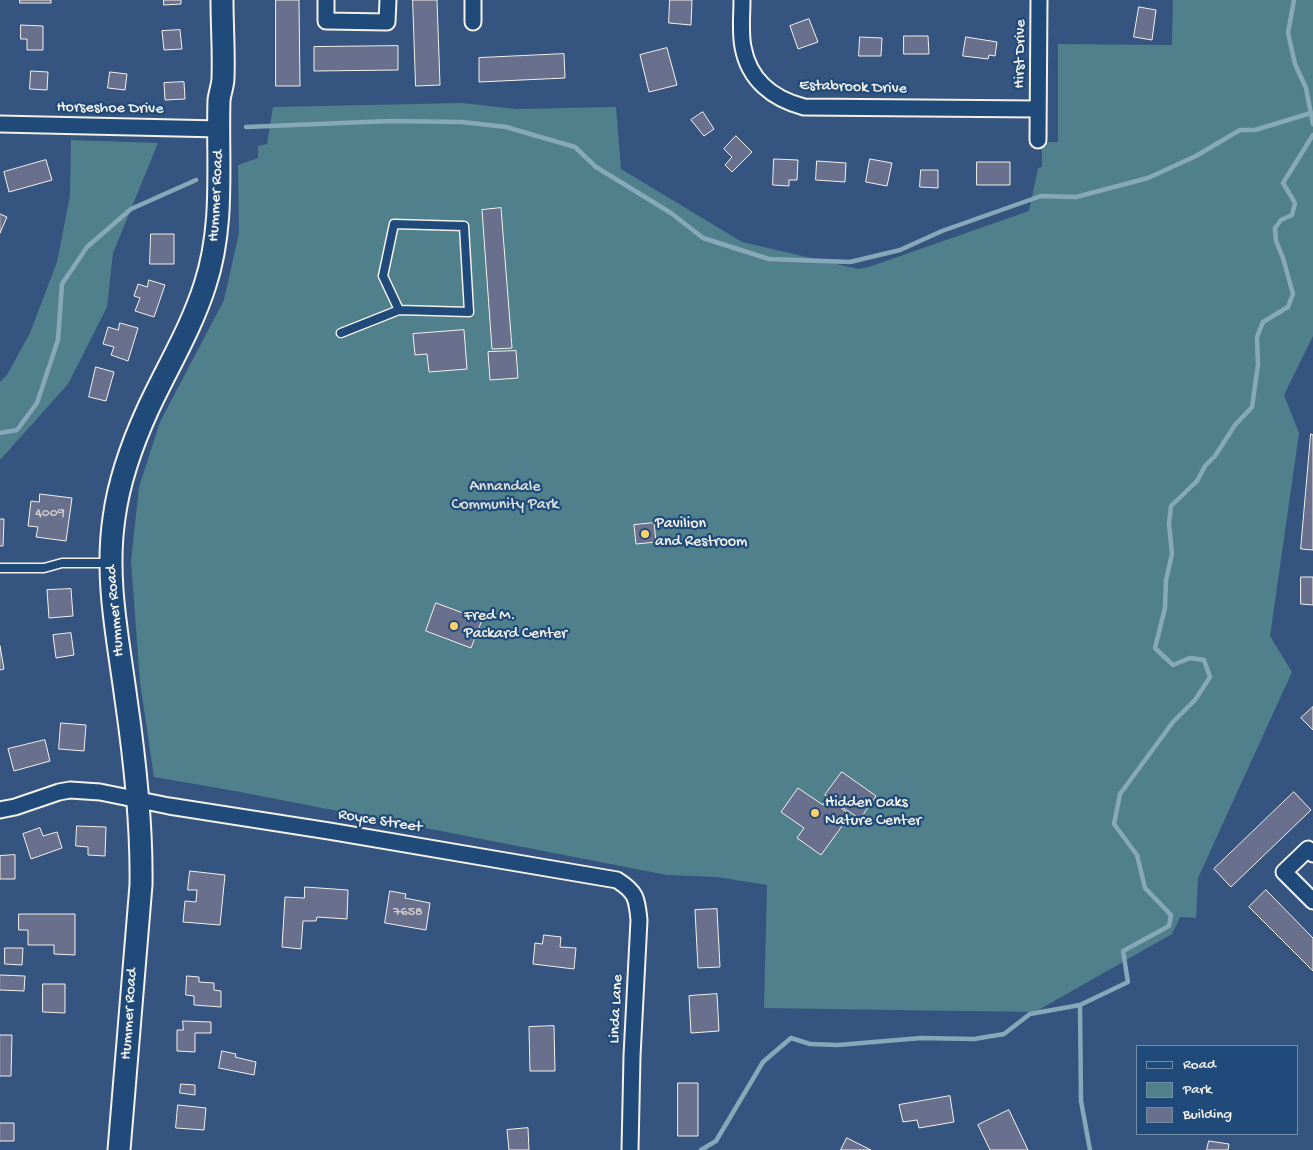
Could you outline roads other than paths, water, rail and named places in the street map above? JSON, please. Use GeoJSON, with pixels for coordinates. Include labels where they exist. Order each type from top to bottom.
{"type":"FeatureCollection","features":[{"type":"Feature","properties":{"kind":"main road","name":"Hummer Road"},"geometry":{"type":"LineString","coordinates":[[119,1150],[141,885],[141,842],[138,799],[112,599],[110,563],[114,518],[120,484],[131,448],[148,408],[194,316],[206,284],[215,249],[220,187],[219,97],[223,79],[222,0]]}},
{"type":"Feature","properties":{"kind":"street"},"geometry":{"type":"LineString","coordinates":[[326,0],[326,21],[387,22],[388,0]]}},
{"type":"Feature","properties":{"kind":"street"},"geometry":{"type":"LineString","coordinates":[[473,0],[473,22]]}},
{"type":"Feature","properties":{"kind":"street","name":"Estabrook Drive"},"geometry":{"type":"LineString","coordinates":[[742,0],[742,47],[747,62],[754,75],[764,87],[777,97],[790,103],[804,106],[1038,109]]}},
{"type":"Feature","properties":{"kind":"street","name":"Hirst Drive"},"geometry":{"type":"LineString","coordinates":[[1038,140],[1039,0]]}},
{"type":"Feature","properties":{"kind":"street","name":"Horseshoe Drive"},"geometry":{"type":"LineString","coordinates":[[0,124],[220,130]]}},
{"type":"Feature","properties":{"kind":"street","name":"Royce Street"},"geometry":{"type":"LineString","coordinates":[[0,810],[15,808],[59,792],[70,790],[100,792],[169,806],[348,834],[617,880]]}},
{"type":"Feature","properties":{"kind":"street"},"geometry":{"type":"LineString","coordinates":[[1313,854],[1308,849],[1284,872],[1313,901]]}},
{"type":"Feature","properties":{"kind":"street","name":"Linda Lane"},"geometry":{"type":"LineString","coordinates":[[617,880],[633,891],[637,900],[639,920],[632,1056],[630,1150]]}},
{"type":"Feature","properties":{"kind":"lane"},"geometry":{"type":"LineString","coordinates":[[341,333],[400,310],[469,312],[464,226],[394,224],[383,276],[400,310]]}},
{"type":"Feature","properties":{"kind":"lane"},"geometry":{"type":"LineString","coordinates":[[0,568],[44,568],[62,563],[110,563]]}},
{"type":"Feature","properties":{"kind":"waterway"},"geometry":{"type":"LineString","coordinates":[[1294,0],[1288,33],[1295,64],[1306,88],[1313,124]]}},
{"type":"Feature","properties":{"kind":"waterway"},"geometry":{"type":"LineString","coordinates":[[246,127],[390,121],[462,122],[506,127],[575,147],[596,167],[671,213],[703,238],[769,259],[850,262],[900,250],[942,231],[1041,196],[1076,197],[1148,178],[1196,156],[1240,130],[1255,130],[1311,113]]}},
{"type":"Feature","properties":{"kind":"waterway"},"geometry":{"type":"LineString","coordinates":[[1090,1150],[1081,1101],[1080,1005],[1128,982],[1123,951],[1169,926],[1171,915],[1145,888],[1137,855],[1114,824],[1120,794],[1173,722],[1195,700],[1210,677],[1204,660],[1190,658],[1173,665],[1155,648],[1165,608],[1166,580],[1172,554],[1169,524],[1171,506],[1197,481],[1205,466],[1215,456],[1235,425],[1252,407],[1258,365],[1257,337],[1263,322],[1288,307],[1293,294],[1276,241],[1275,228],[1281,220],[1292,215],[1295,203],[1283,183],[1313,135]]}},
{"type":"Feature","properties":{"kind":"waterway"},"geometry":{"type":"LineString","coordinates":[[0,433],[17,430],[37,403],[58,340],[62,284],[87,247],[131,209],[196,180]]}},
{"type":"Feature","properties":{"kind":"waterway"},"geometry":{"type":"LineString","coordinates":[[701,1150],[716,1141],[763,1062],[791,1038],[810,1044],[838,1045],[921,1038],[974,1039],[1004,1034],[1030,1014],[1080,1005]]}},
{"type":"Feature","properties":{"kind":"place","name":"Pavilion and Restroom"},"geometry":{"type":"Point","coordinates":[645,534]}},
{"type":"Feature","properties":{"kind":"place","name":"Fred M. Packard Center"},"geometry":{"type":"Point","coordinates":[454,626]}},
{"type":"Feature","properties":{"kind":"place","name":"Hidden Oaks Nature Center"},"geometry":{"type":"Point","coordinates":[815,813]}},
{"type":"Feature","properties":{"kind":"park label","name":"Annandale Community Park"},"geometry":{"type":"Point","coordinates":[505,497]}}]}
